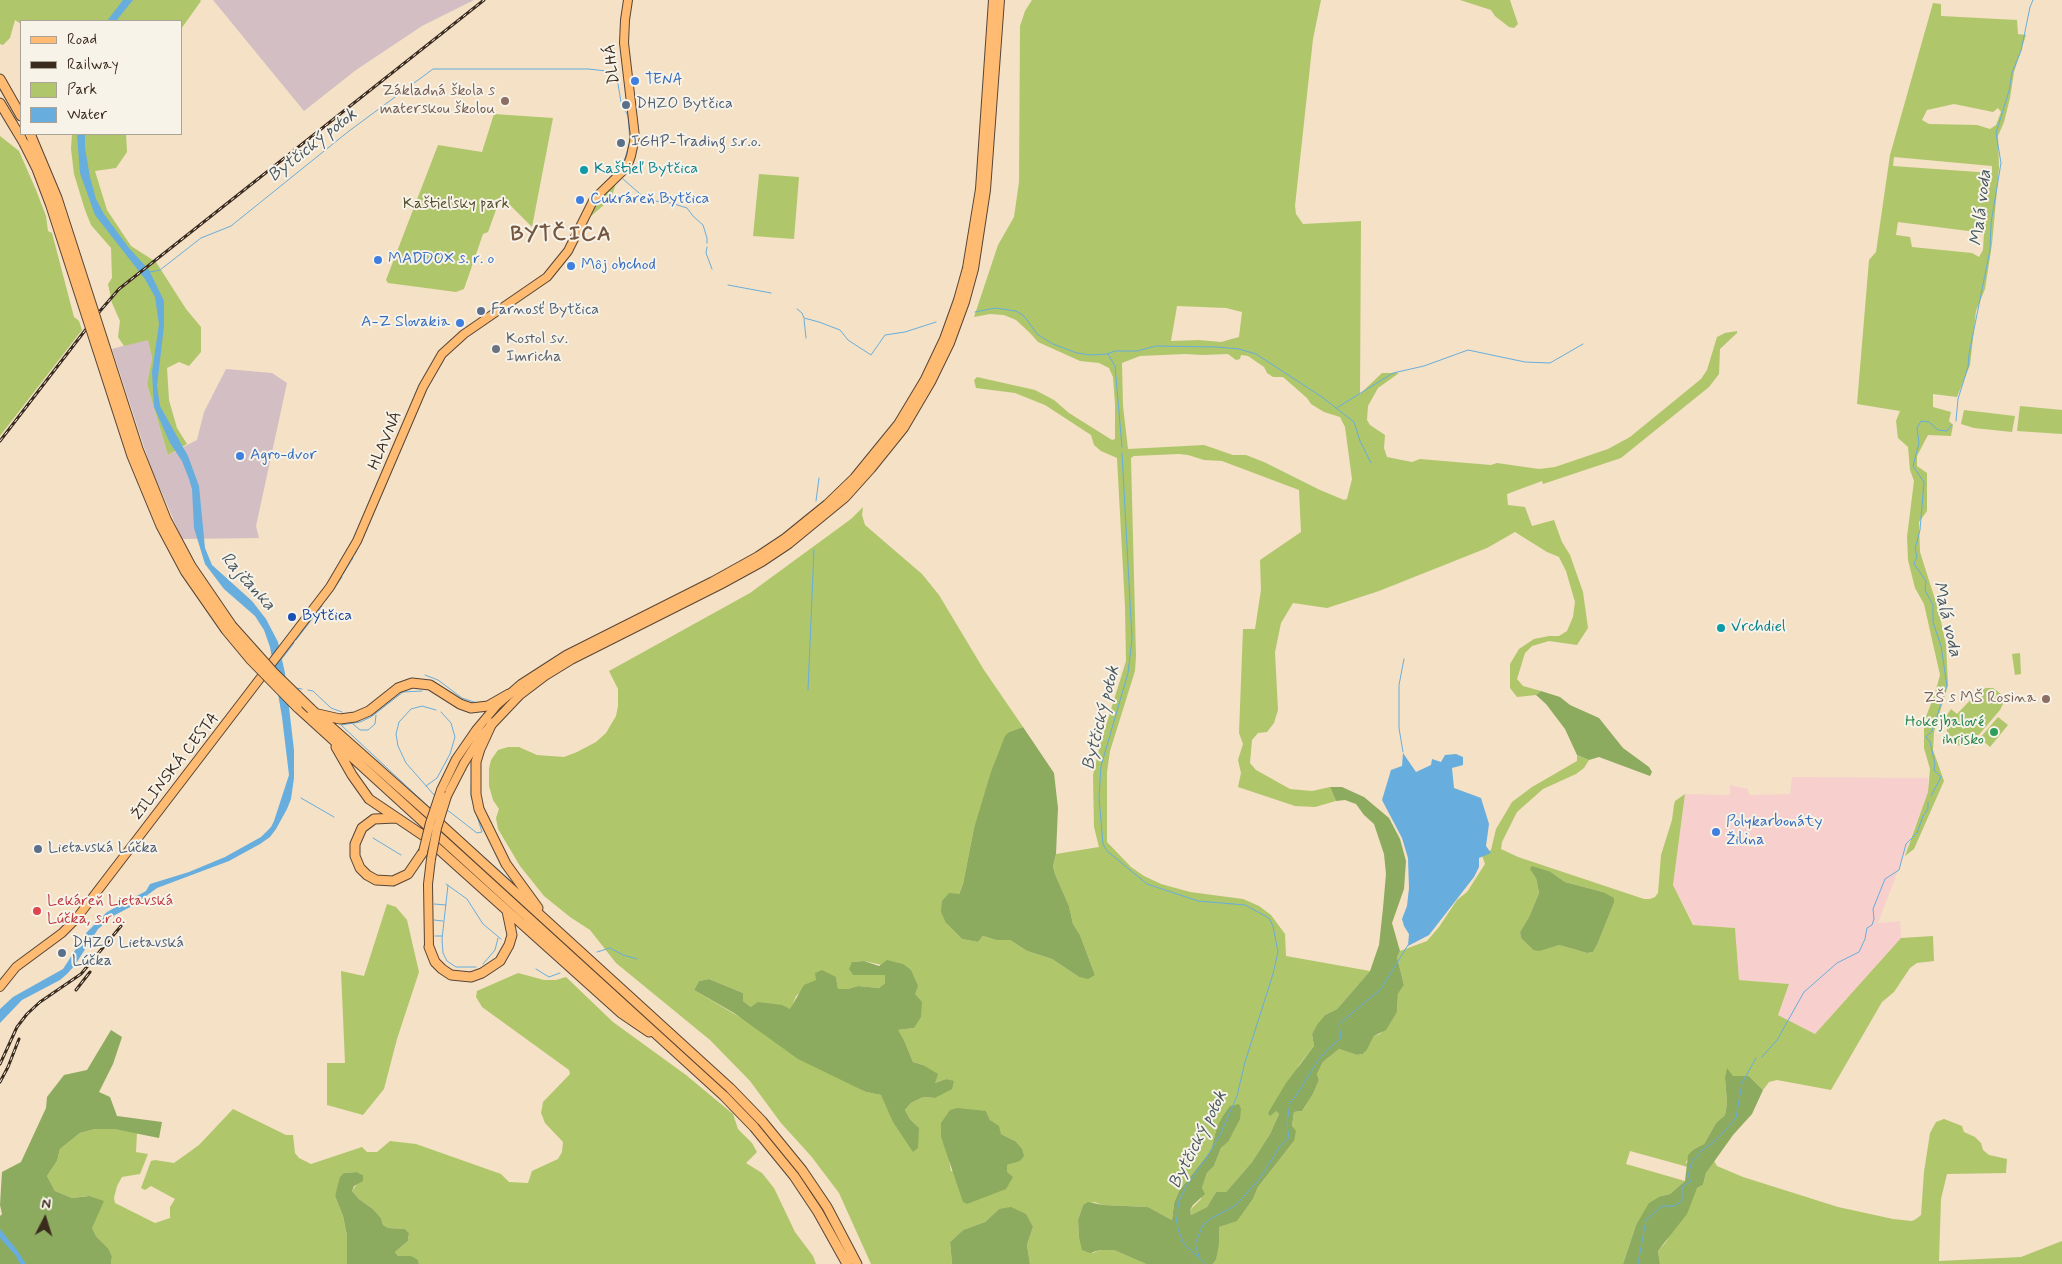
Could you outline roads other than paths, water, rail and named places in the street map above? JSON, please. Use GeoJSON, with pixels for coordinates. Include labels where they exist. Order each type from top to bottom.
{"type":"FeatureCollection","features":[{"type":"Feature","properties":{"kind":"highway"},"geometry":{"type":"LineString","coordinates":[[0,79],[20,114]]}},
{"type":"Feature","properties":{"kind":"highway"},"geometry":{"type":"LineString","coordinates":[[0,103],[37,169],[51,206],[129,448],[146,492],[161,526],[185,571],[226,630],[269,679],[546,921],[730,1088],[762,1122],[802,1170],[827,1208],[857,1264]]}},
{"type":"Feature","properties":{"kind":"highway"},"geometry":{"type":"LineString","coordinates":[[30,135],[57,198],[138,449],[166,519],[195,573],[232,626],[331,739],[724,1096],[772,1148],[818,1212],[847,1264]]}},
{"type":"Feature","properties":{"kind":"highway"},"geometry":{"type":"LineString","coordinates":[[308,713],[333,718],[355,718],[369,711],[398,688],[417,682],[434,687],[460,704],[471,708],[488,706],[509,694]]}},
{"type":"Feature","properties":{"kind":"highway"},"geometry":{"type":"LineString","coordinates":[[492,723],[476,762],[476,794],[479,809],[506,864],[546,921]]}},
{"type":"Feature","properties":{"kind":"highway"},"geometry":{"type":"LineString","coordinates":[[331,739],[363,791],[378,806],[424,836],[621,1013],[665,1041]]}},
{"type":"Feature","properties":{"kind":"highway"},"geometry":{"type":"LineString","coordinates":[[396,818],[374,819],[362,828],[354,844],[355,856],[360,868],[367,876],[376,880],[393,881],[404,877],[413,870],[423,852]]}},
{"type":"Feature","properties":{"kind":"highway"},"geometry":{"type":"LineString","coordinates":[[429,946],[435,962],[451,974],[471,976],[482,973],[500,961],[509,945],[512,935],[507,911]]}},
{"type":"Feature","properties":{"kind":"main road","name":"DLHÁ"},"geometry":{"type":"LineString","coordinates":[[547,277],[568,252],[594,199],[624,171],[631,156],[635,132],[624,43],[628,0]]}},
{"type":"Feature","properties":{"kind":"main road"},"geometry":{"type":"LineString","coordinates":[[423,852],[430,822],[444,793],[456,759],[476,730],[509,694],[543,668],[566,655],[713,581],[758,556],[785,538],[827,504],[854,478],[898,424],[925,379],[944,339],[967,268],[980,189],[994,0]]}},
{"type":"Feature","properties":{"kind":"main road"},"geometry":{"type":"LineString","coordinates":[[429,946],[428,884],[430,859],[444,793],[492,723],[520,695],[559,667],[727,582],[789,544],[845,498],[904,428],[931,382],[950,342],[974,269],[986,190],[1000,0]]}},
{"type":"Feature","properties":{"kind":"main road","name":"HLAVNÁ"},"geometry":{"type":"LineString","coordinates":[[272,664],[330,587],[348,558],[365,525],[424,388],[439,358],[448,347],[464,334],[547,277]]}},
{"type":"Feature","properties":{"kind":"main road","name":"ŽILINSKÁ CESTA"},"geometry":{"type":"LineString","coordinates":[[0,987],[16,966],[62,933],[76,919],[272,664]]}},
{"type":"Feature","properties":{"kind":"water"},"geometry":{"type":"Polygon","coordinates":[[[123,0],[133,0],[117,20],[108,20],[123,0]]]}},
{"type":"Feature","properties":{"kind":"water"},"geometry":{"type":"Polygon","coordinates":[[[77,135],[85,135],[85,148],[96,199],[104,214],[129,248],[149,270],[164,301],[164,326],[157,386],[160,406],[188,456],[199,486],[205,548],[212,565],[252,601],[266,619],[278,642],[285,673],[294,750],[294,778],[291,799],[287,809],[270,837],[229,861],[157,888],[134,905],[115,915],[98,929],[67,974],[60,980],[22,1000],[0,1023],[0,1009],[13,997],[63,969],[87,932],[107,912],[146,891],[150,884],[189,872],[225,857],[261,837],[274,821],[289,775],[282,717],[270,647],[264,630],[255,616],[224,589],[205,564],[194,528],[192,489],[189,479],[182,461],[170,443],[154,407],[152,372],[159,324],[155,297],[145,279],[95,215],[80,173],[77,135]]]}},
{"type":"Feature","properties":{"kind":"water"},"geometry":{"type":"Polygon","coordinates":[[[1403,753],[1416,772],[1431,765],[1432,759],[1441,762],[1445,755],[1456,754],[1463,757],[1463,765],[1452,768],[1454,788],[1481,798],[1489,824],[1486,846],[1491,853],[1479,858],[1479,867],[1474,877],[1429,935],[1408,946],[1409,934],[1402,919],[1407,906],[1409,888],[1408,858],[1402,838],[1382,800],[1391,770],[1402,766],[1403,753]]]}},
{"type":"Feature","properties":{"kind":"water"},"geometry":{"type":"Polygon","coordinates":[[[0,1229],[26,1264],[20,1264],[16,1256],[0,1238],[0,1229]]]}},
{"type":"Feature","properties":{"kind":"waterway","name":"Malá voda"},"geometry":{"type":"LineString","coordinates":[[1956,421],[1958,399],[1968,367],[1990,250],[1991,223],[2001,163],[1996,133],[2009,91],[2012,73],[2021,51],[2033,0]]}},
{"type":"Feature","properties":{"kind":"waterway","name":"Bytčický potok"},"geometry":{"type":"LineString","coordinates":[[150,272],[160,270],[201,238],[231,226],[349,131],[433,69],[588,69],[616,72],[621,102],[628,116],[630,142],[623,165]]}},
{"type":"Feature","properties":{"kind":"waterway","name":"Bytčický potok"},"geometry":{"type":"LineString","coordinates":[[623,179],[647,200],[671,203],[687,208],[703,225],[707,243]]}},
{"type":"Feature","properties":{"kind":"waterway","name":"Bytčický potok"},"geometry":{"type":"LineString","coordinates":[[707,247],[706,253],[712,269]]}},
{"type":"Feature","properties":{"kind":"waterway","name":"Bytčický potok"},"geometry":{"type":"LineString","coordinates":[[728,285],[771,293]]}},
{"type":"Feature","properties":{"kind":"waterway","name":"Bytčický potok"},"geometry":{"type":"LineString","coordinates":[[975,312],[995,308],[1016,311],[1024,316],[1037,334],[1053,344],[1077,353],[1091,355],[1107,354],[1115,351],[1137,351],[1156,346],[1217,347],[1239,349],[1256,354],[1322,397],[1354,422],[1360,441],[1371,463]]}},
{"type":"Feature","properties":{"kind":"waterway","name":"Bytčický potok"},"geometry":{"type":"LineString","coordinates":[[797,309],[804,318],[840,330],[848,340],[871,355],[885,335],[905,332],[936,322]]}},
{"type":"Feature","properties":{"kind":"waterway"},"geometry":{"type":"LineString","coordinates":[[804,319],[806,338]]}},
{"type":"Feature","properties":{"kind":"waterway","name":"Bytčický potok"},"geometry":{"type":"LineString","coordinates":[[1338,407],[1393,373],[1424,366],[1468,350],[1525,362],[1550,363],[1583,344]]}},
{"type":"Feature","properties":{"kind":"waterway","name":"Bytčický potok"},"geometry":{"type":"LineString","coordinates":[[1108,354],[1115,366],[1122,447]]}},
{"type":"Feature","properties":{"kind":"waterway","name":"Malá voda"},"geometry":{"type":"LineString","coordinates":[[1931,796],[1941,777],[1934,770],[1935,764],[1930,742],[1926,737],[1932,731],[1947,686],[1941,646],[1933,622],[1933,605],[1925,590],[1926,581],[1914,564],[1917,556],[1915,549],[1920,530],[1924,482],[1913,466],[1919,443],[1917,428],[1921,421],[1929,422],[1938,430],[1947,431],[1952,425]]}},
{"type":"Feature","properties":{"kind":"waterway"},"geometry":{"type":"LineString","coordinates":[[369,524],[409,428]]}},
{"type":"Feature","properties":{"kind":"waterway","name":"Bytčický potok"},"geometry":{"type":"LineString","coordinates":[[1122,453],[1132,639],[1128,673],[1101,766],[1099,798],[1103,844],[1107,851],[1147,884],[1198,901],[1245,905],[1269,918],[1273,926],[1278,952],[1273,974],[1245,1062],[1237,1096],[1220,1135],[1188,1183],[1179,1201],[1177,1214]]}},
{"type":"Feature","properties":{"kind":"waterway"},"geometry":{"type":"LineString","coordinates":[[816,501],[819,478]]}},
{"type":"Feature","properties":{"kind":"waterway"},"geometry":{"type":"LineString","coordinates":[[355,554],[367,529]]}},
{"type":"Feature","properties":{"kind":"waterway"},"geometry":{"type":"LineString","coordinates":[[808,690],[814,550]]}},
{"type":"Feature","properties":{"kind":"waterway"},"geometry":{"type":"LineString","coordinates":[[343,574],[351,561]]}},
{"type":"Feature","properties":{"kind":"waterway"},"geometry":{"type":"LineString","coordinates":[[326,600],[342,577]]}},
{"type":"Feature","properties":{"kind":"waterway"},"geometry":{"type":"LineString","coordinates":[[296,640],[322,606]]}},
{"type":"Feature","properties":{"kind":"waterway"},"geometry":{"type":"LineString","coordinates":[[281,660],[294,643]]}},
{"type":"Feature","properties":{"kind":"waterway"},"geometry":{"type":"LineString","coordinates":[[1403,752],[1399,728],[1399,685],[1404,659]]}},
{"type":"Feature","properties":{"kind":"waterway"},"geometry":{"type":"LineString","coordinates":[[425,675],[438,680],[462,698],[477,703]]}},
{"type":"Feature","properties":{"kind":"waterway"},"geometry":{"type":"LineString","coordinates":[[296,688],[302,689]]}},
{"type":"Feature","properties":{"kind":"waterway"},"geometry":{"type":"LineString","coordinates":[[308,690],[313,691],[331,708],[342,712]]}},
{"type":"Feature","properties":{"kind":"waterway"},"geometry":{"type":"LineString","coordinates":[[422,691],[403,692],[371,717],[360,722],[341,725],[431,809]]}},
{"type":"Feature","properties":{"kind":"waterway"},"geometry":{"type":"LineString","coordinates":[[435,796],[406,763],[398,746],[396,734],[399,722],[411,709],[422,706],[436,710]]}},
{"type":"Feature","properties":{"kind":"waterway"},"geometry":{"type":"LineString","coordinates":[[426,786],[437,778],[450,754],[455,737],[451,723],[441,712]]}},
{"type":"Feature","properties":{"kind":"waterway"},"geometry":{"type":"LineString","coordinates":[[353,724],[360,730],[368,730],[375,724],[376,715]]}},
{"type":"Feature","properties":{"kind":"waterway"},"geometry":{"type":"LineString","coordinates":[[446,809],[477,833],[482,832],[471,796],[472,763]]}},
{"type":"Feature","properties":{"kind":"waterway"},"geometry":{"type":"LineString","coordinates":[[301,798],[334,817]]}},
{"type":"Feature","properties":{"kind":"waterway","name":"Malá voda"},"geometry":{"type":"LineString","coordinates":[[1762,1057],[1777,1040],[1804,992],[1837,963],[1859,952],[1865,939],[1867,928],[1872,925],[1874,919],[1873,909],[1885,879],[1899,870],[1906,844],[1917,833],[1923,816],[1928,809],[1928,802]]}},
{"type":"Feature","properties":{"kind":"waterway"},"geometry":{"type":"LineString","coordinates":[[443,820],[513,883]]}},
{"type":"Feature","properties":{"kind":"waterway"},"geometry":{"type":"LineString","coordinates":[[373,838],[401,855]]}},
{"type":"Feature","properties":{"kind":"waterway"},"geometry":{"type":"LineString","coordinates":[[446,884],[467,899],[483,924],[501,939]]}},
{"type":"Feature","properties":{"kind":"waterway"},"geometry":{"type":"LineString","coordinates":[[448,885],[442,939],[443,953],[447,961],[456,967],[476,967]]}},
{"type":"Feature","properties":{"kind":"waterway"},"geometry":{"type":"LineString","coordinates":[[434,904],[446,905]]}},
{"type":"Feature","properties":{"kind":"waterway"},"geometry":{"type":"LineString","coordinates":[[434,920],[443,921]]}},
{"type":"Feature","properties":{"kind":"waterway"},"geometry":{"type":"LineString","coordinates":[[435,936],[442,936]]}},
{"type":"Feature","properties":{"kind":"waterway"},"geometry":{"type":"LineString","coordinates":[[483,964],[495,950],[498,938]]}},
{"type":"Feature","properties":{"kind":"waterway"},"geometry":{"type":"LineString","coordinates":[[1199,1256],[1195,1244],[1203,1225],[1210,1219],[1236,1205],[1261,1177],[1280,1146],[1289,1138],[1287,1124],[1290,1102],[1317,1062],[1341,1038],[1339,1024],[1381,989],[1408,945]]}},
{"type":"Feature","properties":{"kind":"waterway"},"geometry":{"type":"LineString","coordinates":[[597,952],[610,948],[623,955],[637,959]]}},
{"type":"Feature","properties":{"kind":"waterway"},"geometry":{"type":"LineString","coordinates":[[536,969],[549,977],[560,973]]}},
{"type":"Feature","properties":{"kind":"waterway","name":"Malá voda"},"geometry":{"type":"LineString","coordinates":[[1638,1264],[1646,1220],[1662,1206],[1674,1206],[1682,1201],[1682,1187],[1691,1181],[1688,1176],[1691,1164],[1700,1152],[1716,1140],[1736,1118],[1742,1083],[1756,1058]]}},
{"type":"Feature","properties":{"kind":"waterway","name":"Bytčický potok"},"geometry":{"type":"LineString","coordinates":[[1176,1217],[1184,1244],[1206,1264]]}},
{"type":"Feature","properties":{"kind":"railway"},"geometry":{"type":"LineString","coordinates":[[0,441],[119,289],[484,0]]}},
{"type":"Feature","properties":{"kind":"railway"},"geometry":{"type":"LineString","coordinates":[[0,1064],[17,1027],[27,1014],[40,1002],[81,974],[121,926]]}},
{"type":"Feature","properties":{"kind":"railway"},"geometry":{"type":"LineString","coordinates":[[76,990],[90,972]]}},
{"type":"Feature","properties":{"kind":"railway"},"geometry":{"type":"LineString","coordinates":[[0,1082],[19,1039]]}},
{"type":"Feature","properties":{"kind":"place","name":"TENA"},"geometry":{"type":"Point","coordinates":[635,81]}},
{"type":"Feature","properties":{"kind":"place","name":"Základná škola s materskou školou"},"geometry":{"type":"Point","coordinates":[505,101]}},
{"type":"Feature","properties":{"kind":"place","name":"DHZO Bytčica"},"geometry":{"type":"Point","coordinates":[626,105]}},
{"type":"Feature","properties":{"kind":"place","name":"IGHP-Trading s.r.o."},"geometry":{"type":"Point","coordinates":[621,143]}},
{"type":"Feature","properties":{"kind":"place","name":"Kaštieľ Bytčica"},"geometry":{"type":"Point","coordinates":[584,170]}},
{"type":"Feature","properties":{"kind":"place","name":"Cukráreň Bytčica"},"geometry":{"type":"Point","coordinates":[580,200]}},
{"type":"Feature","properties":{"kind":"place","name":"MADDOX s. r. o"},"geometry":{"type":"Point","coordinates":[378,260]}},
{"type":"Feature","properties":{"kind":"place","name":"Môj obchod"},"geometry":{"type":"Point","coordinates":[571,266]}},
{"type":"Feature","properties":{"kind":"place","name":"Farnosť Bytčica"},"geometry":{"type":"Point","coordinates":[481,311]}},
{"type":"Feature","properties":{"kind":"place","name":"A-Z Slovakia"},"geometry":{"type":"Point","coordinates":[460,323]}},
{"type":"Feature","properties":{"kind":"place","name":"Kostol sv. Imricha"},"geometry":{"type":"Point","coordinates":[496,349]}},
{"type":"Feature","properties":{"kind":"place","name":"Agro-dvor"},"geometry":{"type":"Point","coordinates":[240,456]}},
{"type":"Feature","properties":{"kind":"place","name":"Bytčica"},"geometry":{"type":"Point","coordinates":[292,617]}},
{"type":"Feature","properties":{"kind":"place","name":"Vrchdiel"},"geometry":{"type":"Point","coordinates":[1721,628]}},
{"type":"Feature","properties":{"kind":"place","name":"ZŠ s MŠ Rosina"},"geometry":{"type":"Point","coordinates":[2046,699]}},
{"type":"Feature","properties":{"kind":"place","name":"Hokejbalové ihrisko"},"geometry":{"type":"Point","coordinates":[1994,732]}},
{"type":"Feature","properties":{"kind":"place","name":"Polykarbonáty Žilina"},"geometry":{"type":"Point","coordinates":[1716,832]}},
{"type":"Feature","properties":{"kind":"place","name":"Lietavská Lúčka"},"geometry":{"type":"Point","coordinates":[38,849]}},
{"type":"Feature","properties":{"kind":"place","name":"Lekáreň Lietavská Lúčka, s.r.o."},"geometry":{"type":"Point","coordinates":[37,911]}},
{"type":"Feature","properties":{"kind":"place","name":"DHZO Lietavská Lúčka"},"geometry":{"type":"Point","coordinates":[62,953]}},
{"type":"Feature","properties":{"kind":"district","name":"BYTČICA"},"geometry":{"type":"Point","coordinates":[561,236]}},
{"type":"Feature","properties":{"kind":"park label","name":"Kaštieľsky park"},"geometry":{"type":"Point","coordinates":[456,205]}},
{"type":"Feature","properties":{"kind":"water label","name":"Rajčanka"},"geometry":{"type":"Point","coordinates":[247,582]}}]}
